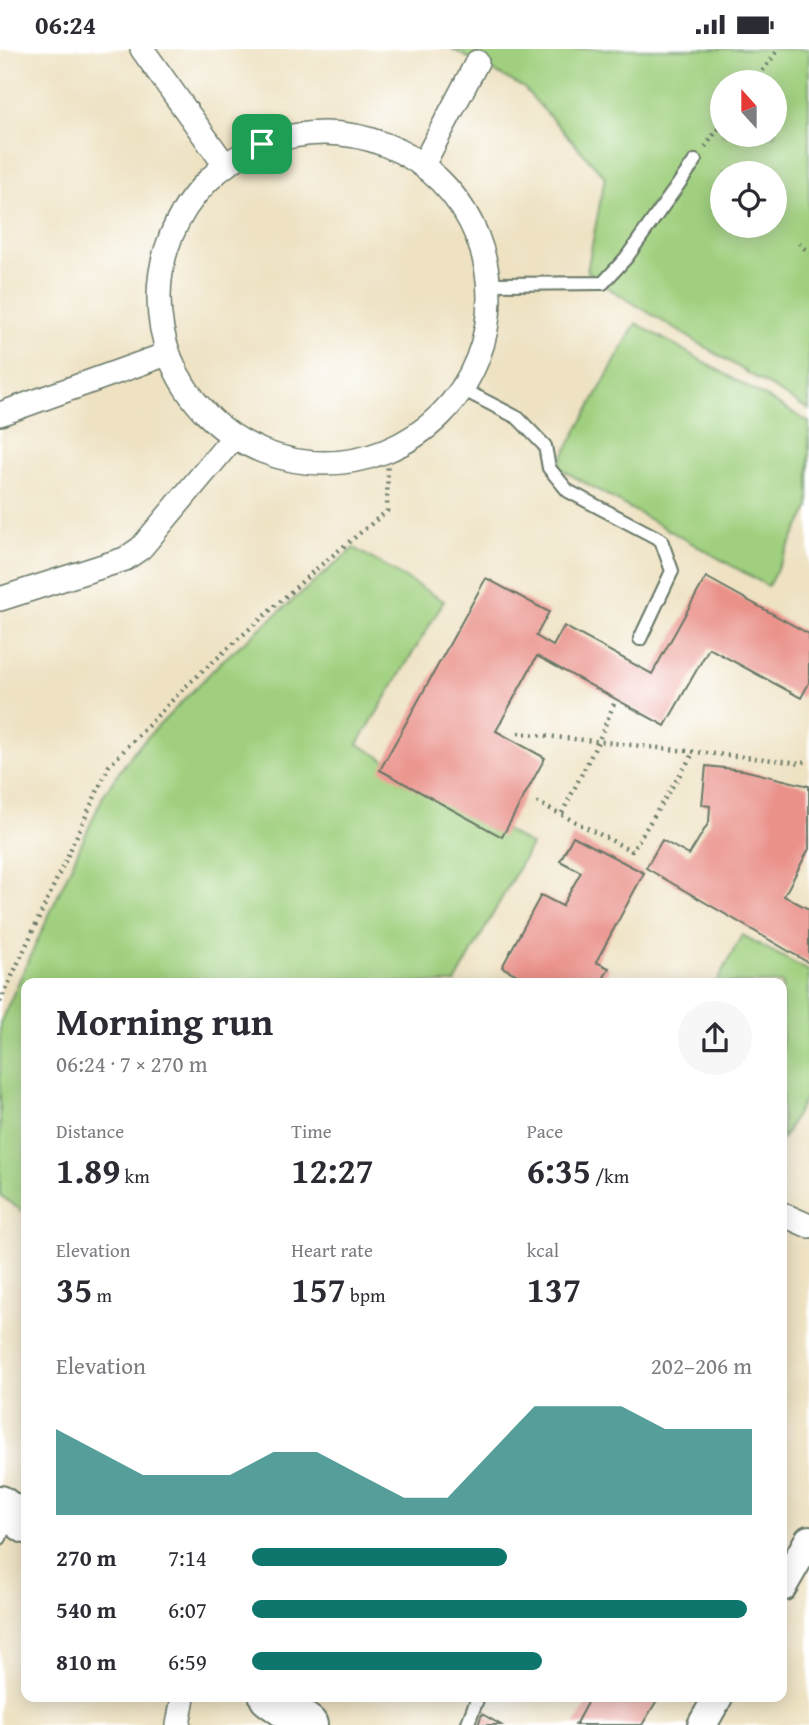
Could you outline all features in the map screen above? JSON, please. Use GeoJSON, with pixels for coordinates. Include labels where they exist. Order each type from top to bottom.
{"type":"FeatureCollection","features":[{"type":"Feature","properties":{"kind":"highway"},"geometry":{"type":"LineString","coordinates":[[276,1702],[308,1725]]}},
{"type":"Feature","properties":{"kind":"street"},"geometry":{"type":"LineString","coordinates":[[142,49],[225,165]]}},
{"type":"Feature","properties":{"kind":"street"},"geometry":{"type":"LineString","coordinates":[[423,165],[477,62]]}},
{"type":"Feature","properties":{"kind":"street"},"geometry":{"type":"LineString","coordinates":[[303,133],[345,133],[386,144],[423,165],[456,198],[474,228],[489,284],[488,325],[476,365],[454,401],[424,430],[388,451],[336,464],[282,460],[233,438],[205,415],[182,387],[166,354],[158,312],[159,270],[172,230],[194,194],[225,165],[262,144],[303,133]]}},
{"type":"Feature","properties":{"kind":"street"},"geometry":{"type":"LineString","coordinates":[[0,414],[166,354]]}},
{"type":"Feature","properties":{"kind":"street"},"geometry":{"type":"LineString","coordinates":[[0,599],[125,559],[141,548],[233,438]]}},
{"type":"Feature","properties":{"kind":"street"},"geometry":{"type":"LineString","coordinates":[[787,1217],[809,1226]]}},
{"type":"Feature","properties":{"kind":"street"},"geometry":{"type":"LineString","coordinates":[[787,1578],[809,1540]]}},
{"type":"Feature","properties":{"kind":"street"},"geometry":{"type":"LineString","coordinates":[[178,1725],[182,1702]]}},
{"type":"Feature","properties":{"kind":"street"},"geometry":{"type":"LineString","coordinates":[[702,1725],[715,1702]]}},
{"type":"Feature","properties":{"kind":"lane"},"geometry":{"type":"LineString","coordinates":[[489,284],[603,283],[626,258],[695,161]]}},
{"type":"Feature","properties":{"kind":"lane"},"geometry":{"type":"LineString","coordinates":[[462,389],[518,418],[545,446],[549,468],[568,491],[661,540],[672,571],[640,639]]}},
{"type":"Feature","properties":{"kind":"lane"},"geometry":{"type":"LineString","coordinates":[[467,1725],[476,1702]]}},
{"type":"Feature","properties":{"kind":"path"},"geometry":{"type":"LineString","coordinates":[[763,70],[779,49]]}},
{"type":"Feature","properties":{"kind":"path"},"geometry":{"type":"LineString","coordinates":[[695,161],[710,140]]}},
{"type":"Feature","properties":{"kind":"path"},"geometry":{"type":"LineString","coordinates":[[799,243],[809,253]]}},
{"type":"Feature","properties":{"kind":"path"},"geometry":{"type":"LineString","coordinates":[[0,1002],[109,767],[184,688],[316,569],[387,511],[388,451]]}},
{"type":"Feature","properties":{"kind":"path"},"geometry":{"type":"LineString","coordinates":[[562,813],[598,742],[616,699]]}},
{"type":"Feature","properties":{"kind":"path"},"geometry":{"type":"LineString","coordinates":[[518,733],[801,763],[809,760]]}},
{"type":"Feature","properties":{"kind":"path"},"geometry":{"type":"LineString","coordinates":[[537,802],[632,851],[694,751]]}},
{"type":"Feature","properties":{"kind":"green space"},"geometry":{"type":"Polygon","coordinates":[[[452,49],[809,49],[809,410],[613,291],[587,271],[605,177],[523,87],[452,49]]]}},
{"type":"Feature","properties":{"kind":"green space"},"geometry":{"type":"Polygon","coordinates":[[[636,323],[809,422],[809,508],[768,586],[557,467],[636,323]]]}},
{"type":"Feature","properties":{"kind":"green space"},"geometry":{"type":"Polygon","coordinates":[[[354,548],[444,601],[358,744],[531,845],[458,978],[21,978],[21,1210],[0,1195],[0,1023],[104,794],[134,751],[222,661],[354,548]]]}},
{"type":"Feature","properties":{"kind":"green space"},"geometry":{"type":"Polygon","coordinates":[[[742,935],[809,971],[809,1091],[787,1131],[787,978],[719,978],[742,935]]]}},
{"type":"Feature","properties":{"kind":"building"},"geometry":{"type":"Polygon","coordinates":[[[706,577],[809,634],[809,683],[801,698],[709,648],[665,726],[537,656],[496,731],[545,758],[502,837],[380,770],[486,578],[549,612],[536,636],[553,646],[564,626],[652,674],[706,577]]]}},
{"type":"Feature","properties":{"kind":"building"},"geometry":{"type":"Polygon","coordinates":[[[706,766],[743,770],[809,786],[809,849],[784,896],[809,909],[809,963],[646,868],[662,840],[689,855],[709,822],[710,806],[702,805],[706,766]]]}},
{"type":"Feature","properties":{"kind":"building"},"geometry":{"type":"Polygon","coordinates":[[[573,836],[644,873],[596,962],[609,968],[604,978],[523,978],[502,967],[541,895],[562,906],[581,872],[560,861],[573,836]]]}},
{"type":"Feature","properties":{"kind":"building"},"geometry":{"type":"Polygon","coordinates":[[[587,1702],[656,1702],[642,1725],[575,1725],[587,1702]]]}},
{"type":"Feature","properties":{"kind":"building"},"geometry":{"type":"Polygon","coordinates":[[[482,1714],[501,1725],[478,1725],[482,1714]]]}},
{"type":"Feature","properties":{"kind":"route"},"geometry":{"type":"LineString","coordinates":[[303,133],[345,133],[386,144],[423,165],[456,198],[479,239],[489,284],[488,325],[476,365],[454,401],[424,430],[388,451],[336,464],[282,460],[233,438],[205,415],[182,387],[166,354],[158,312],[159,270],[172,230],[194,194],[225,165],[262,144],[303,133]]}}]}
